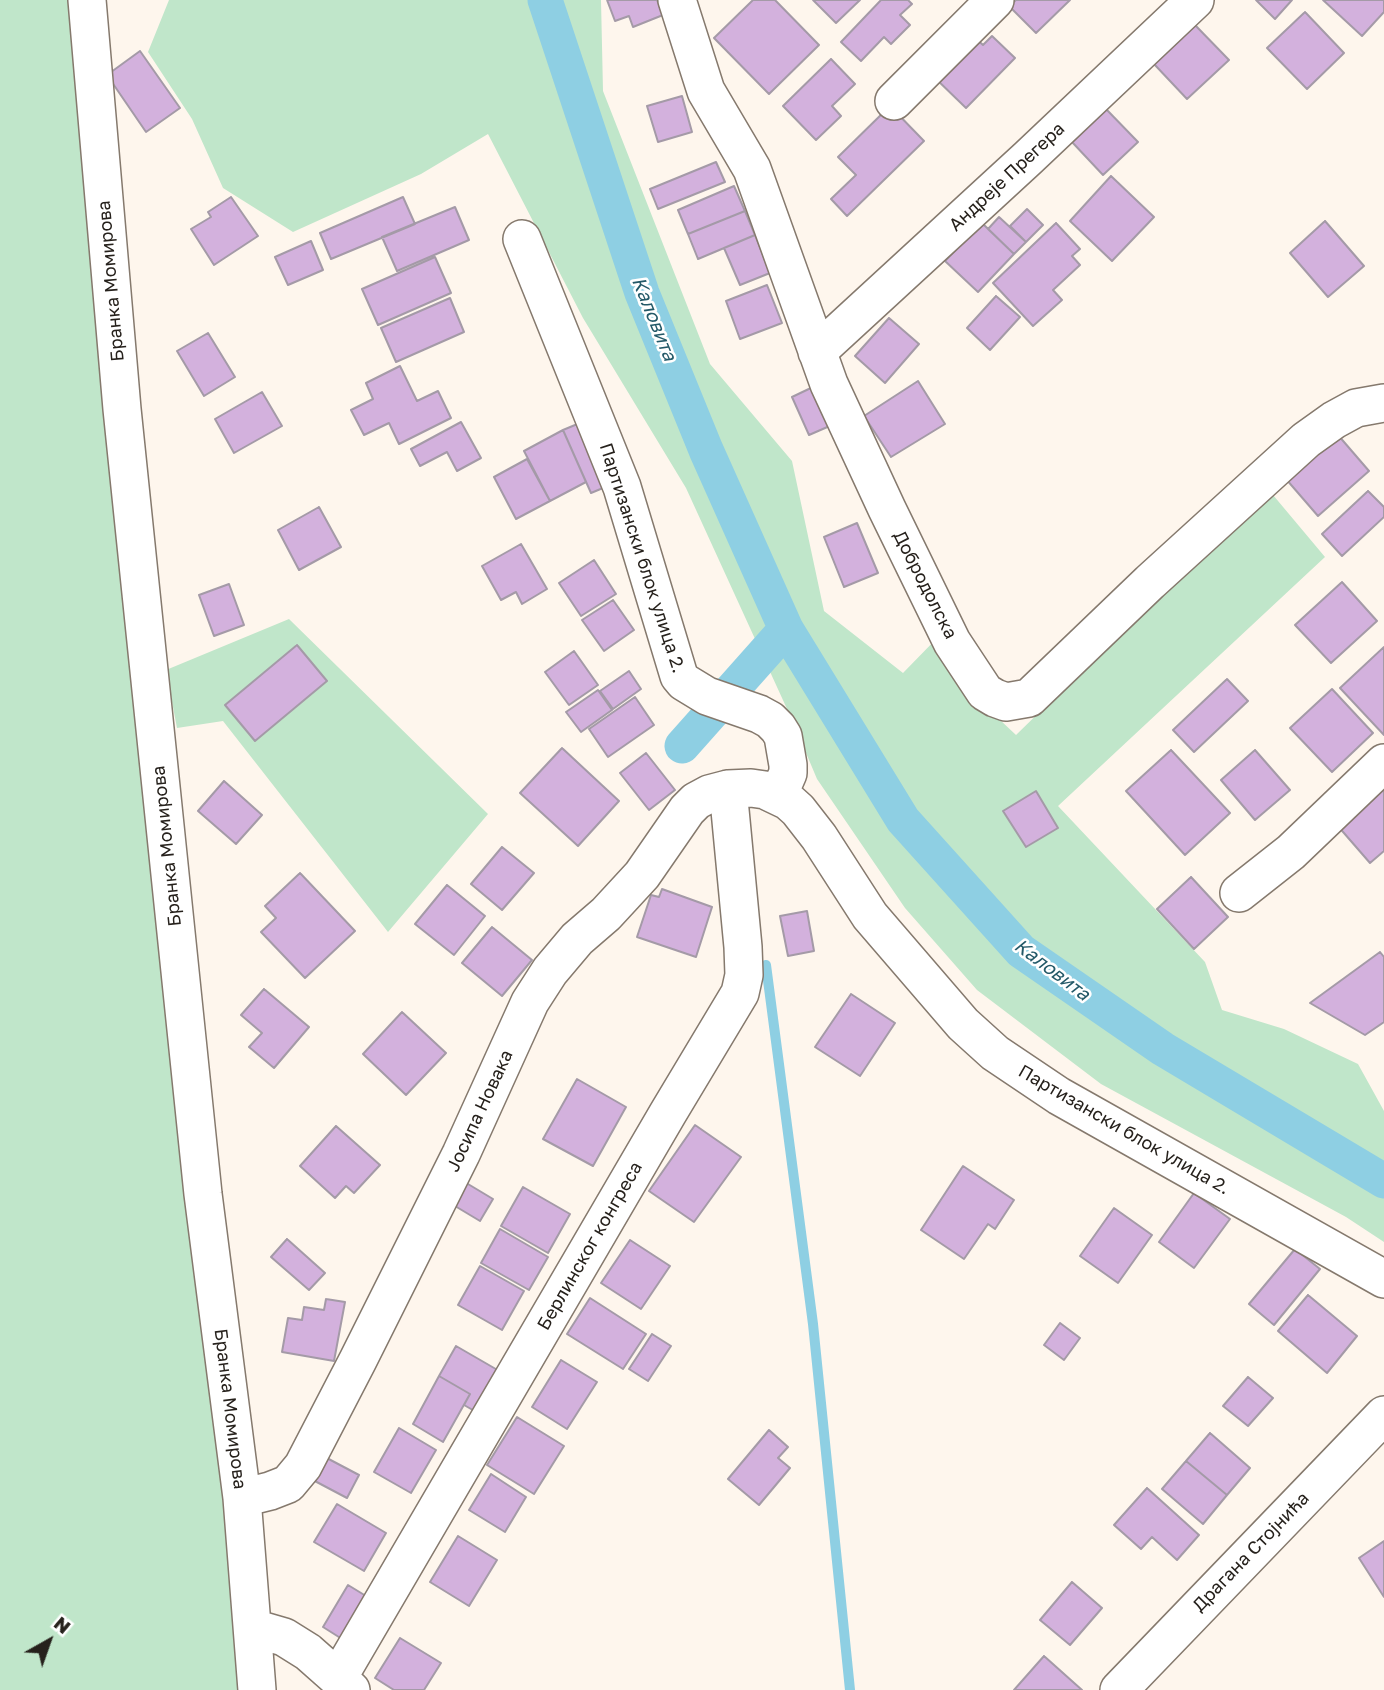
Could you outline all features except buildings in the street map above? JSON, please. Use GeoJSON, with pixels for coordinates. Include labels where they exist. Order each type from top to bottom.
{"type":"FeatureCollection","features":[{"type":"Feature","properties":{"kind":"street","name":"Бранка Момирова"},"geometry":{"type":"LineString","coordinates":[[87,0],[126,450],[203,1194],[242,1498],[257,1690]]}},
{"type":"Feature","properties":{"kind":"street"},"geometry":{"type":"LineString","coordinates":[[894,101],[995,0]]}},
{"type":"Feature","properties":{"kind":"street","name":"Андреје Прегера"},"geometry":{"type":"LineString","coordinates":[[817,352],[1195,0]]}},
{"type":"Feature","properties":{"kind":"street","name":"Добродолска"},"geometry":{"type":"LineString","coordinates":[[684,4],[706,91],[752,169],[829,384],[952,642],[985,692],[1006,702],[1029,698],[1150,582],[1306,440],[1356,408],[1384,403]]}},
{"type":"Feature","properties":{"kind":"street","name":"Партизански блок улица 2."},"geometry":{"type":"LineString","coordinates":[[522,239],[622,487],[678,672],[684,682],[707,696],[742,707],[770,720],[783,736],[788,774],[778,796],[788,801],[807,820],[878,926],[963,1024],[995,1052],[1059,1096],[1384,1279]]}},
{"type":"Feature","properties":{"kind":"street"},"geometry":{"type":"LineString","coordinates":[[1239,893],[1291,852],[1384,763]]}},
{"type":"Feature","properties":{"kind":"street","name":"Јосипа Новака"},"geometry":{"type":"LineString","coordinates":[[242,1498],[288,1483],[303,1466],[461,1154],[530,1002],[550,971],[577,939],[606,914],[642,875],[696,801],[728,789],[751,788],[778,796]]}},
{"type":"Feature","properties":{"kind":"street","name":"Берлинског конгреса"},"geometry":{"type":"LineString","coordinates":[[344,1684],[668,1112],[740,993],[744,975],[743,947],[728,789]]}},
{"type":"Feature","properties":{"kind":"street","name":"Драгана Стојнића"},"geometry":{"type":"LineString","coordinates":[[1119,1690],[1384,1415]]}},
{"type":"Feature","properties":{"kind":"street"},"geometry":{"type":"LineString","coordinates":[[253,1628],[284,1637],[308,1652],[344,1684]]}},
{"type":"Feature","properties":{"kind":"green space"},"geometry":{"type":"Polygon","coordinates":[[[0,0],[78,0],[262,1690],[0,1690],[0,0]]]}},
{"type":"Feature","properties":{"kind":"green space"},"geometry":{"type":"Polygon","coordinates":[[[169,0],[601,0],[603,91],[710,364],[792,461],[824,611],[903,673],[940,635],[982,703],[1016,735],[1268,489],[1325,557],[1058,806],[1205,962],[1222,1010],[1284,1029],[1358,1064],[1384,1111],[1384,1242],[1346,1217],[1101,1084],[977,990],[905,908],[817,779],[686,488],[583,318],[488,134],[421,174],[293,232],[223,188],[192,119],[148,52],[169,0]]]}},
{"type":"Feature","properties":{"kind":"green space"},"geometry":{"type":"Polygon","coordinates":[[[289,619],[488,814],[388,932],[223,721],[177,728],[166,670],[289,619]]]}},
{"type":"Feature","properties":{"kind":"waterway","name":"Каловита"},"geometry":{"type":"LineString","coordinates":[[545,0],[642,293],[706,450],[786,629],[903,820],[1021,951],[1163,1049],[1384,1181]]}},
{"type":"Feature","properties":{"kind":"waterway","name":"Каловита"},"geometry":{"type":"LineString","coordinates":[[682,746],[786,629]]}},
{"type":"Feature","properties":{"kind":"waterway"},"geometry":{"type":"LineString","coordinates":[[766,965],[813,1324],[850,1690]]}}]}
